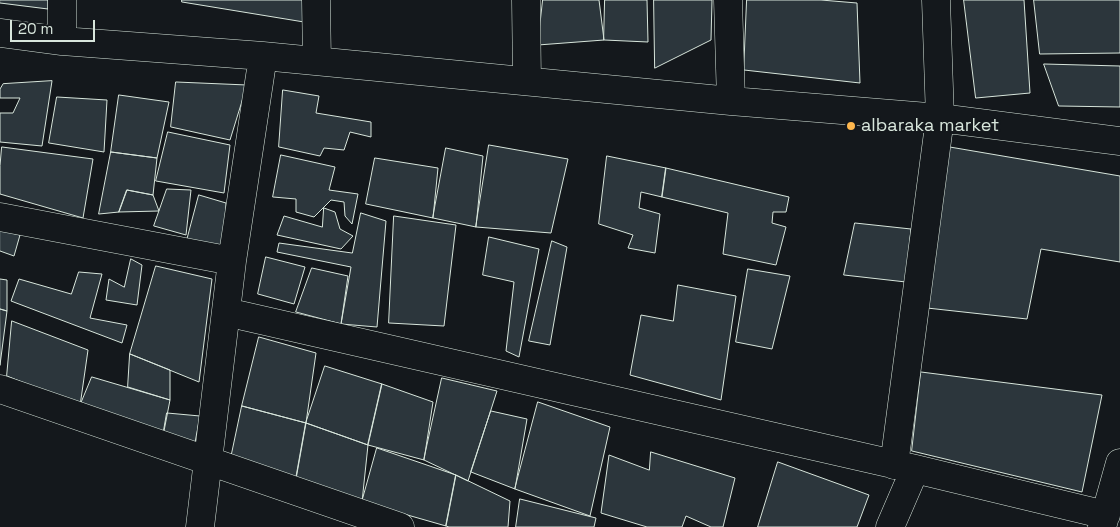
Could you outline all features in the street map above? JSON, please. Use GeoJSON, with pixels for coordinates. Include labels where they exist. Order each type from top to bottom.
{"type":"FeatureCollection","features":[{"type":"Feature","properties":{"kind":"street"},"geometry":{"type":"LineString","coordinates":[[62,0],[62,41]]}},
{"type":"Feature","properties":{"kind":"street"},"geometry":{"type":"LineString","coordinates":[[316,0],[317,61]]}},
{"type":"Feature","properties":{"kind":"street"},"geometry":{"type":"LineString","coordinates":[[526,0],[527,81]]}},
{"type":"Feature","properties":{"kind":"street"},"geometry":{"type":"LineString","coordinates":[[728,0],[730,101]]}},
{"type":"Feature","properties":{"kind":"street"},"geometry":{"type":"LineString","coordinates":[[890,527],[905,467],[940,118],[936,0]]}},
{"type":"Feature","properties":{"kind":"street"},"geometry":{"type":"LineString","coordinates":[[0,33],[62,41],[263,56],[730,101],[940,118],[1120,141]]}},
{"type":"Feature","properties":{"kind":"street"},"geometry":{"type":"LineString","coordinates":[[200,527],[232,261],[263,56]]}},
{"type":"Feature","properties":{"kind":"street"},"geometry":{"type":"LineString","coordinates":[[0,217],[232,261]]}},
{"type":"Feature","properties":{"kind":"street"},"geometry":{"type":"LineString","coordinates":[[226,312],[905,467],[1104,521],[1120,463]]}},
{"type":"Feature","properties":{"kind":"street"},"geometry":{"type":"LineString","coordinates":[[0,389],[400,527]]}},
{"type":"Feature","properties":{"kind":"building"},"geometry":{"type":"Polygon","coordinates":[[[0,0],[48,0],[48,9],[0,3],[0,0]]]}},
{"type":"Feature","properties":{"kind":"building"},"geometry":{"type":"Polygon","coordinates":[[[182,0],[304,0],[304,22],[182,2],[182,0]]]}},
{"type":"Feature","properties":{"kind":"building"},"geometry":{"type":"Polygon","coordinates":[[[543,0],[599,0],[604,40],[538,45],[543,0]]]}},
{"type":"Feature","properties":{"kind":"building"},"geometry":{"type":"Polygon","coordinates":[[[605,0],[647,0],[648,42],[604,40],[605,0]]]}},
{"type":"Feature","properties":{"kind":"building"},"geometry":{"type":"Polygon","coordinates":[[[654,0],[712,0],[711,40],[655,68],[654,0]]]}},
{"type":"Feature","properties":{"kind":"building"},"geometry":{"type":"Polygon","coordinates":[[[747,0],[821,0],[857,3],[860,83],[744,70],[747,0]]]}},
{"type":"Feature","properties":{"kind":"building"},"geometry":{"type":"Polygon","coordinates":[[[964,0],[1024,0],[1030,93],[976,98],[964,0]]]}},
{"type":"Feature","properties":{"kind":"building"},"geometry":{"type":"Polygon","coordinates":[[[1034,0],[1120,0],[1120,53],[1040,54],[1034,0]]]}},
{"type":"Feature","properties":{"kind":"building"},"geometry":{"type":"Polygon","coordinates":[[[1044,64],[1120,66],[1120,107],[1059,106],[1044,64]]]}},
{"type":"Feature","properties":{"kind":"building"},"geometry":{"type":"Polygon","coordinates":[[[52,81],[42,146],[0,142],[0,113],[13,113],[20,98],[0,98],[0,89],[3,84],[52,81]]]}},
{"type":"Feature","properties":{"kind":"building"},"geometry":{"type":"Polygon","coordinates":[[[176,82],[247,85],[230,140],[171,127],[176,82]]]}},
{"type":"Feature","properties":{"kind":"building"},"geometry":{"type":"Polygon","coordinates":[[[283,90],[319,96],[316,113],[371,122],[371,137],[350,132],[344,150],[324,148],[320,156],[279,147],[283,90]]]}},
{"type":"Feature","properties":{"kind":"building"},"geometry":{"type":"Polygon","coordinates":[[[119,95],[169,102],[157,158],[111,152],[119,95]]]}},
{"type":"Feature","properties":{"kind":"building"},"geometry":{"type":"Polygon","coordinates":[[[57,97],[107,100],[104,152],[49,143],[57,97]]]}},
{"type":"Feature","properties":{"kind":"building"},"geometry":{"type":"Polygon","coordinates":[[[168,132],[230,145],[224,193],[156,181],[168,132]]]}},
{"type":"Feature","properties":{"kind":"building"},"geometry":{"type":"Polygon","coordinates":[[[489,145],[568,159],[551,233],[476,227],[489,145]]]}},
{"type":"Feature","properties":{"kind":"building"},"geometry":{"type":"Polygon","coordinates":[[[938,145],[1120,176],[1120,262],[1041,249],[1027,319],[927,308],[938,145]]]}},
{"type":"Feature","properties":{"kind":"building"},"geometry":{"type":"Polygon","coordinates":[[[2,147],[93,159],[83,218],[0,194],[2,147]]]}},
{"type":"Feature","properties":{"kind":"building"},"geometry":{"type":"Polygon","coordinates":[[[446,148],[483,156],[476,227],[433,218],[446,148]]]}},
{"type":"Feature","properties":{"kind":"building"},"geometry":{"type":"Polygon","coordinates":[[[111,152],[157,158],[153,195],[127,190],[119,212],[99,214],[111,152]]]}},
{"type":"Feature","properties":{"kind":"building"},"geometry":{"type":"Polygon","coordinates":[[[281,155],[335,167],[329,190],[358,194],[352,224],[345,216],[344,202],[331,200],[314,217],[296,212],[296,199],[273,197],[281,155]]]}},
{"type":"Feature","properties":{"kind":"building"},"geometry":{"type":"Polygon","coordinates":[[[607,156],[666,168],[662,197],[641,192],[639,208],[660,214],[655,253],[628,248],[633,235],[599,224],[607,156]]]}},
{"type":"Feature","properties":{"kind":"building"},"geometry":{"type":"Polygon","coordinates":[[[375,158],[438,168],[433,218],[366,204],[375,158]]]}},
{"type":"Feature","properties":{"kind":"building"},"geometry":{"type":"Polygon","coordinates":[[[666,168],[789,197],[786,212],[773,212],[772,223],[786,227],[776,265],[723,254],[728,213],[662,197],[666,168]]]}},
{"type":"Feature","properties":{"kind":"building"},"geometry":{"type":"Polygon","coordinates":[[[167,189],[191,190],[186,235],[154,226],[167,189]]]}},
{"type":"Feature","properties":{"kind":"building"},"geometry":{"type":"Polygon","coordinates":[[[127,190],[153,195],[159,211],[119,212],[127,190]]]}},
{"type":"Feature","properties":{"kind":"building"},"geometry":{"type":"Polygon","coordinates":[[[199,195],[226,203],[225,248],[186,244],[199,195]]]}},
{"type":"Feature","properties":{"kind":"building"},"geometry":{"type":"Polygon","coordinates":[[[324,208],[335,212],[340,229],[353,236],[341,249],[277,235],[284,216],[322,227],[324,208]]]}},
{"type":"Feature","properties":{"kind":"building"},"geometry":{"type":"Polygon","coordinates":[[[361,213],[386,221],[377,327],[341,324],[351,267],[277,252],[279,243],[352,253],[361,213]]]}},
{"type":"Feature","properties":{"kind":"building"},"geometry":{"type":"Polygon","coordinates":[[[394,216],[456,225],[444,326],[389,323],[394,216]]]}},
{"type":"Feature","properties":{"kind":"building"},"geometry":{"type":"Polygon","coordinates":[[[855,223],[911,229],[906,282],[844,275],[855,223]]]}},
{"type":"Feature","properties":{"kind":"building"},"geometry":{"type":"Polygon","coordinates":[[[0,230],[20,235],[14,256],[0,251],[0,230]]]}},
{"type":"Feature","properties":{"kind":"building"},"geometry":{"type":"Polygon","coordinates":[[[489,237],[539,249],[519,357],[506,351],[514,282],[483,275],[489,237]]]}},
{"type":"Feature","properties":{"kind":"building"},"geometry":{"type":"Polygon","coordinates":[[[552,241],[567,247],[550,345],[529,341],[552,241]]]}},
{"type":"Feature","properties":{"kind":"building"},"geometry":{"type":"Polygon","coordinates":[[[266,257],[305,267],[294,304],[258,294],[266,257]]]}},
{"type":"Feature","properties":{"kind":"building"},"geometry":{"type":"Polygon","coordinates":[[[131,259],[142,265],[137,305],[106,300],[109,279],[124,287],[131,259]]]}},
{"type":"Feature","properties":{"kind":"building"},"geometry":{"type":"Polygon","coordinates":[[[156,266],[212,279],[199,382],[130,354],[156,266]]]}},
{"type":"Feature","properties":{"kind":"building"},"geometry":{"type":"Polygon","coordinates":[[[312,268],[348,276],[341,324],[296,312],[312,268]]]}},
{"type":"Feature","properties":{"kind":"building"},"geometry":{"type":"Polygon","coordinates":[[[748,269],[790,276],[772,349],[736,342],[748,269]]]}},
{"type":"Feature","properties":{"kind":"building"},"geometry":{"type":"Polygon","coordinates":[[[79,272],[102,274],[90,318],[127,325],[122,343],[11,301],[19,279],[71,294],[79,272]]]}},
{"type":"Feature","properties":{"kind":"building"},"geometry":{"type":"Polygon","coordinates":[[[0,279],[7,280],[7,311],[0,309],[0,279]]]}},
{"type":"Feature","properties":{"kind":"building"},"geometry":{"type":"Polygon","coordinates":[[[678,285],[736,296],[721,400],[630,375],[641,315],[673,321],[678,285]]]}},
{"type":"Feature","properties":{"kind":"building"},"geometry":{"type":"Polygon","coordinates":[[[0,309],[7,311],[0,365],[0,309]]]}},
{"type":"Feature","properties":{"kind":"building"},"geometry":{"type":"Polygon","coordinates":[[[12,321],[88,350],[80,406],[7,376],[12,321]]]}},
{"type":"Feature","properties":{"kind":"building"},"geometry":{"type":"Polygon","coordinates":[[[259,337],[316,353],[306,423],[242,406],[259,337]]]}},
{"type":"Feature","properties":{"kind":"building"},"geometry":{"type":"Polygon","coordinates":[[[130,354],[170,370],[170,400],[128,387],[130,354]]]}},
{"type":"Feature","properties":{"kind":"building"},"geometry":{"type":"Polygon","coordinates":[[[325,366],[382,384],[368,445],[306,423],[325,366]]]}},
{"type":"Feature","properties":{"kind":"building"},"geometry":{"type":"Polygon","coordinates":[[[921,372],[1102,395],[1082,492],[912,451],[921,372]]]}},
{"type":"Feature","properties":{"kind":"building"},"geometry":{"type":"Polygon","coordinates":[[[92,377],[170,400],[163,436],[80,406],[92,377]]]}},
{"type":"Feature","properties":{"kind":"building"},"geometry":{"type":"Polygon","coordinates":[[[442,378],[497,391],[468,481],[424,460],[442,378]]]}},
{"type":"Feature","properties":{"kind":"building"},"geometry":{"type":"Polygon","coordinates":[[[382,384],[433,402],[424,460],[368,445],[382,384]]]}},
{"type":"Feature","properties":{"kind":"building"},"geometry":{"type":"Polygon","coordinates":[[[538,402],[610,427],[590,516],[515,489],[538,402]]]}},
{"type":"Feature","properties":{"kind":"building"},"geometry":{"type":"Polygon","coordinates":[[[242,406],[306,423],[296,479],[231,458],[242,406]]]}},
{"type":"Feature","properties":{"kind":"building"},"geometry":{"type":"Polygon","coordinates":[[[491,411],[527,419],[515,489],[471,472],[491,411]]]}},
{"type":"Feature","properties":{"kind":"building"},"geometry":{"type":"Polygon","coordinates":[[[167,413],[200,416],[194,448],[163,436],[167,413]]]}},
{"type":"Feature","properties":{"kind":"building"},"geometry":{"type":"Polygon","coordinates":[[[306,423],[368,445],[362,502],[296,479],[306,423]]]}},
{"type":"Feature","properties":{"kind":"building"},"geometry":{"type":"Polygon","coordinates":[[[377,448],[456,475],[446,526],[362,502],[377,448]]]}},
{"type":"Feature","properties":{"kind":"building"},"geometry":{"type":"Polygon","coordinates":[[[651,452],[735,478],[723,527],[711,527],[686,516],[682,527],[647,527],[601,513],[609,455],[649,470],[651,452]]]}},
{"type":"Feature","properties":{"kind":"building"},"geometry":{"type":"Polygon","coordinates":[[[778,462],[869,495],[857,527],[758,527],[778,462]]]}},
{"type":"Feature","properties":{"kind":"building"},"geometry":{"type":"Polygon","coordinates":[[[456,475],[510,501],[508,527],[446,526],[456,475]]]}},
{"type":"Feature","properties":{"kind":"building"},"geometry":{"type":"Polygon","coordinates":[[[520,499],[596,518],[594,527],[516,527],[520,499]]]}},
{"type":"Feature","properties":{"kind":"place","name":"albaraka market"},"geometry":{"type":"Point","coordinates":[851,126]}}]}
